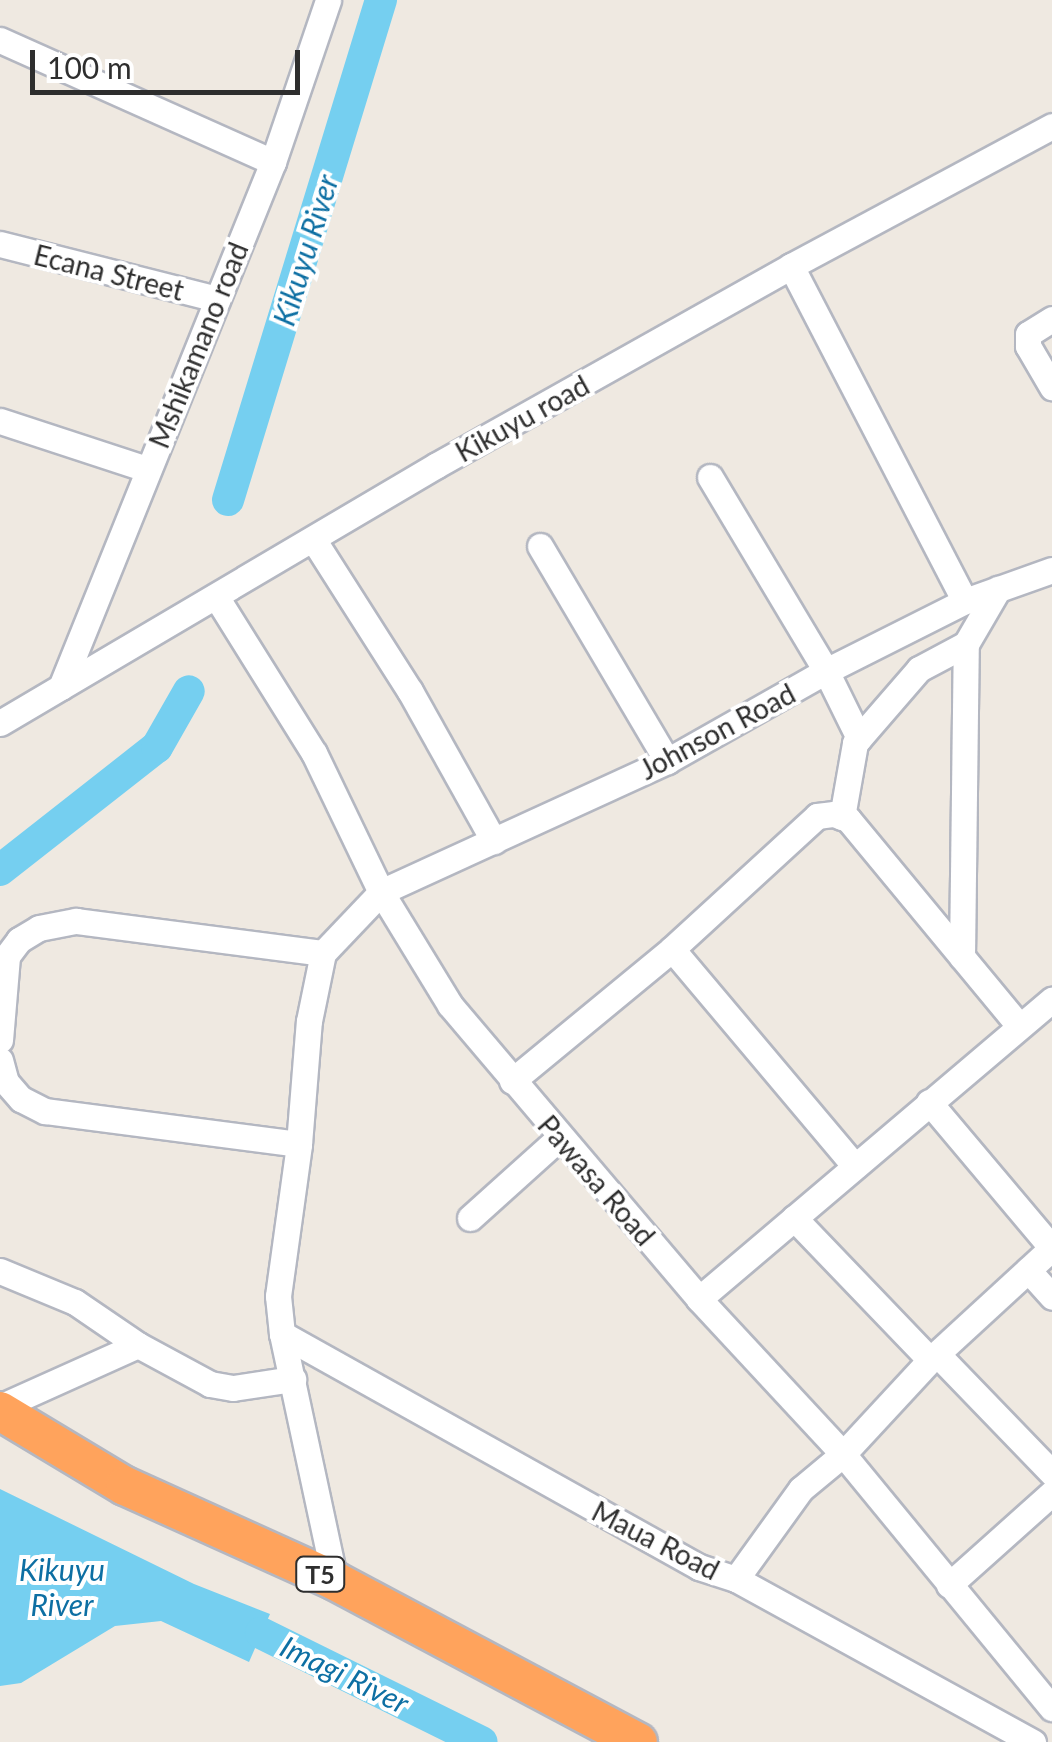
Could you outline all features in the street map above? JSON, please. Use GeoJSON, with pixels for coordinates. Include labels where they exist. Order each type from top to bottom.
{"type":"FeatureCollection","features":[{"type":"Feature","properties":{"kind":"highway","name":"T5"},"geometry":{"type":"LineString","coordinates":[[0,1409],[126,1486],[335,1580],[638,1742]]}},
{"type":"Feature","properties":{"kind":"street","name":"Mshikamano road"},"geometry":{"type":"LineString","coordinates":[[61,687],[273,162],[328,0]]}},
{"type":"Feature","properties":{"kind":"street"},"geometry":{"type":"LineString","coordinates":[[0,40],[273,162]]}},
{"type":"Feature","properties":{"kind":"street","name":"Kikuyu road"},"geometry":{"type":"LineString","coordinates":[[0,723],[791,266],[1052,126]]}},
{"type":"Feature","properties":{"kind":"street","name":"Ecana Street"},"geometry":{"type":"LineString","coordinates":[[0,244],[218,299]]}},
{"type":"Feature","properties":{"kind":"street"},"geometry":{"type":"LineString","coordinates":[[791,266],[965,600]]}},
{"type":"Feature","properties":{"kind":"street"},"geometry":{"type":"LineString","coordinates":[[1052,318],[1028,334],[1028,346],[1052,388]]}},
{"type":"Feature","properties":{"kind":"street"},"geometry":{"type":"LineString","coordinates":[[0,421],[147,469]]}},
{"type":"Feature","properties":{"kind":"street"},"geometry":{"type":"LineString","coordinates":[[710,477],[826,671],[858,738]]}},
{"type":"Feature","properties":{"kind":"street"},"geometry":{"type":"LineString","coordinates":[[314,539],[410,691],[494,841]]}},
{"type":"Feature","properties":{"kind":"street"},"geometry":{"type":"LineString","coordinates":[[540,546],[666,761]]}},
{"type":"Feature","properties":{"kind":"street","name":"Johnson Road"},"geometry":{"type":"LineString","coordinates":[[381,892],[666,761],[826,671],[965,600],[1052,570]]}},
{"type":"Feature","properties":{"kind":"street"},"geometry":{"type":"LineString","coordinates":[[962,957],[966,644],[998,589]]}},
{"type":"Feature","properties":{"kind":"street","name":"Pawasa Road"},"geometry":{"type":"LineString","coordinates":[[217,598],[314,754],[381,892],[450,1005],[699,1298],[843,1454],[1052,1708]]}},
{"type":"Feature","properties":{"kind":"street"},"geometry":{"type":"LineString","coordinates":[[842,817],[858,738],[919,669],[966,644]]}},
{"type":"Feature","properties":{"kind":"street"},"geometry":{"type":"LineString","coordinates":[[512,1081],[672,950],[817,816],[848,819],[1019,1026]]}},
{"type":"Feature","properties":{"kind":"street"},"geometry":{"type":"LineString","coordinates":[[335,1580],[282,1334],[278,1296],[299,1144],[309,1021],[324,953],[381,892]]}},
{"type":"Feature","properties":{"kind":"street"},"geometry":{"type":"LineString","coordinates":[[0,1040],[7,956],[19,940],[39,928],[76,921],[324,953]]}},
{"type":"Feature","properties":{"kind":"street"},"geometry":{"type":"LineString","coordinates":[[672,950],[855,1166]]}},
{"type":"Feature","properties":{"kind":"street"},"geometry":{"type":"LineString","coordinates":[[699,1298],[1052,1000]]}},
{"type":"Feature","properties":{"kind":"street"},"geometry":{"type":"LineString","coordinates":[[0,1060],[6,1082],[21,1099],[44,1110],[299,1144]]}},
{"type":"Feature","properties":{"kind":"street"},"geometry":{"type":"LineString","coordinates":[[736,1579],[801,1489],[843,1454],[934,1357],[1052,1248],[929,1102]]}},
{"type":"Feature","properties":{"kind":"street"},"geometry":{"type":"LineString","coordinates":[[470,1218],[560,1137]]}},
{"type":"Feature","properties":{"kind":"street"},"geometry":{"type":"LineString","coordinates":[[794,1218],[1052,1473]]}},
{"type":"Feature","properties":{"kind":"street"},"geometry":{"type":"LineString","coordinates":[[1028,1270],[1052,1297]]}},
{"type":"Feature","properties":{"kind":"street"},"geometry":{"type":"LineString","coordinates":[[0,1272],[76,1302],[138,1345],[222,1388],[293,1379]]}},
{"type":"Feature","properties":{"kind":"street","name":"Maua Road"},"geometry":{"type":"LineString","coordinates":[[282,1334],[699,1566],[736,1579],[1032,1742]]}},
{"type":"Feature","properties":{"kind":"street"},"geometry":{"type":"LineString","coordinates":[[0,1409],[138,1345]]}},
{"type":"Feature","properties":{"kind":"street"},"geometry":{"type":"LineString","coordinates":[[949,1585],[1052,1493]]}},
{"type":"Feature","properties":{"kind":"water","name":"Kikuyu River"},"geometry":{"type":"Polygon","coordinates":[[[0,1489],[194,1584],[270,1614],[249,1662],[161,1621],[115,1626],[21,1683],[0,1686],[0,1489]]]}},
{"type":"Feature","properties":{"kind":"waterway","name":"Kikuyu River"},"geometry":{"type":"LineString","coordinates":[[228,500],[381,0]]}},
{"type":"Feature","properties":{"kind":"waterway","name":"Kikuyu River"},"geometry":{"type":"LineString","coordinates":[[0,870],[157,747],[189,691]]}},
{"type":"Feature","properties":{"kind":"waterway","name":"Imagi River"},"geometry":{"type":"LineString","coordinates":[[261,1633],[482,1742]]}}]}
